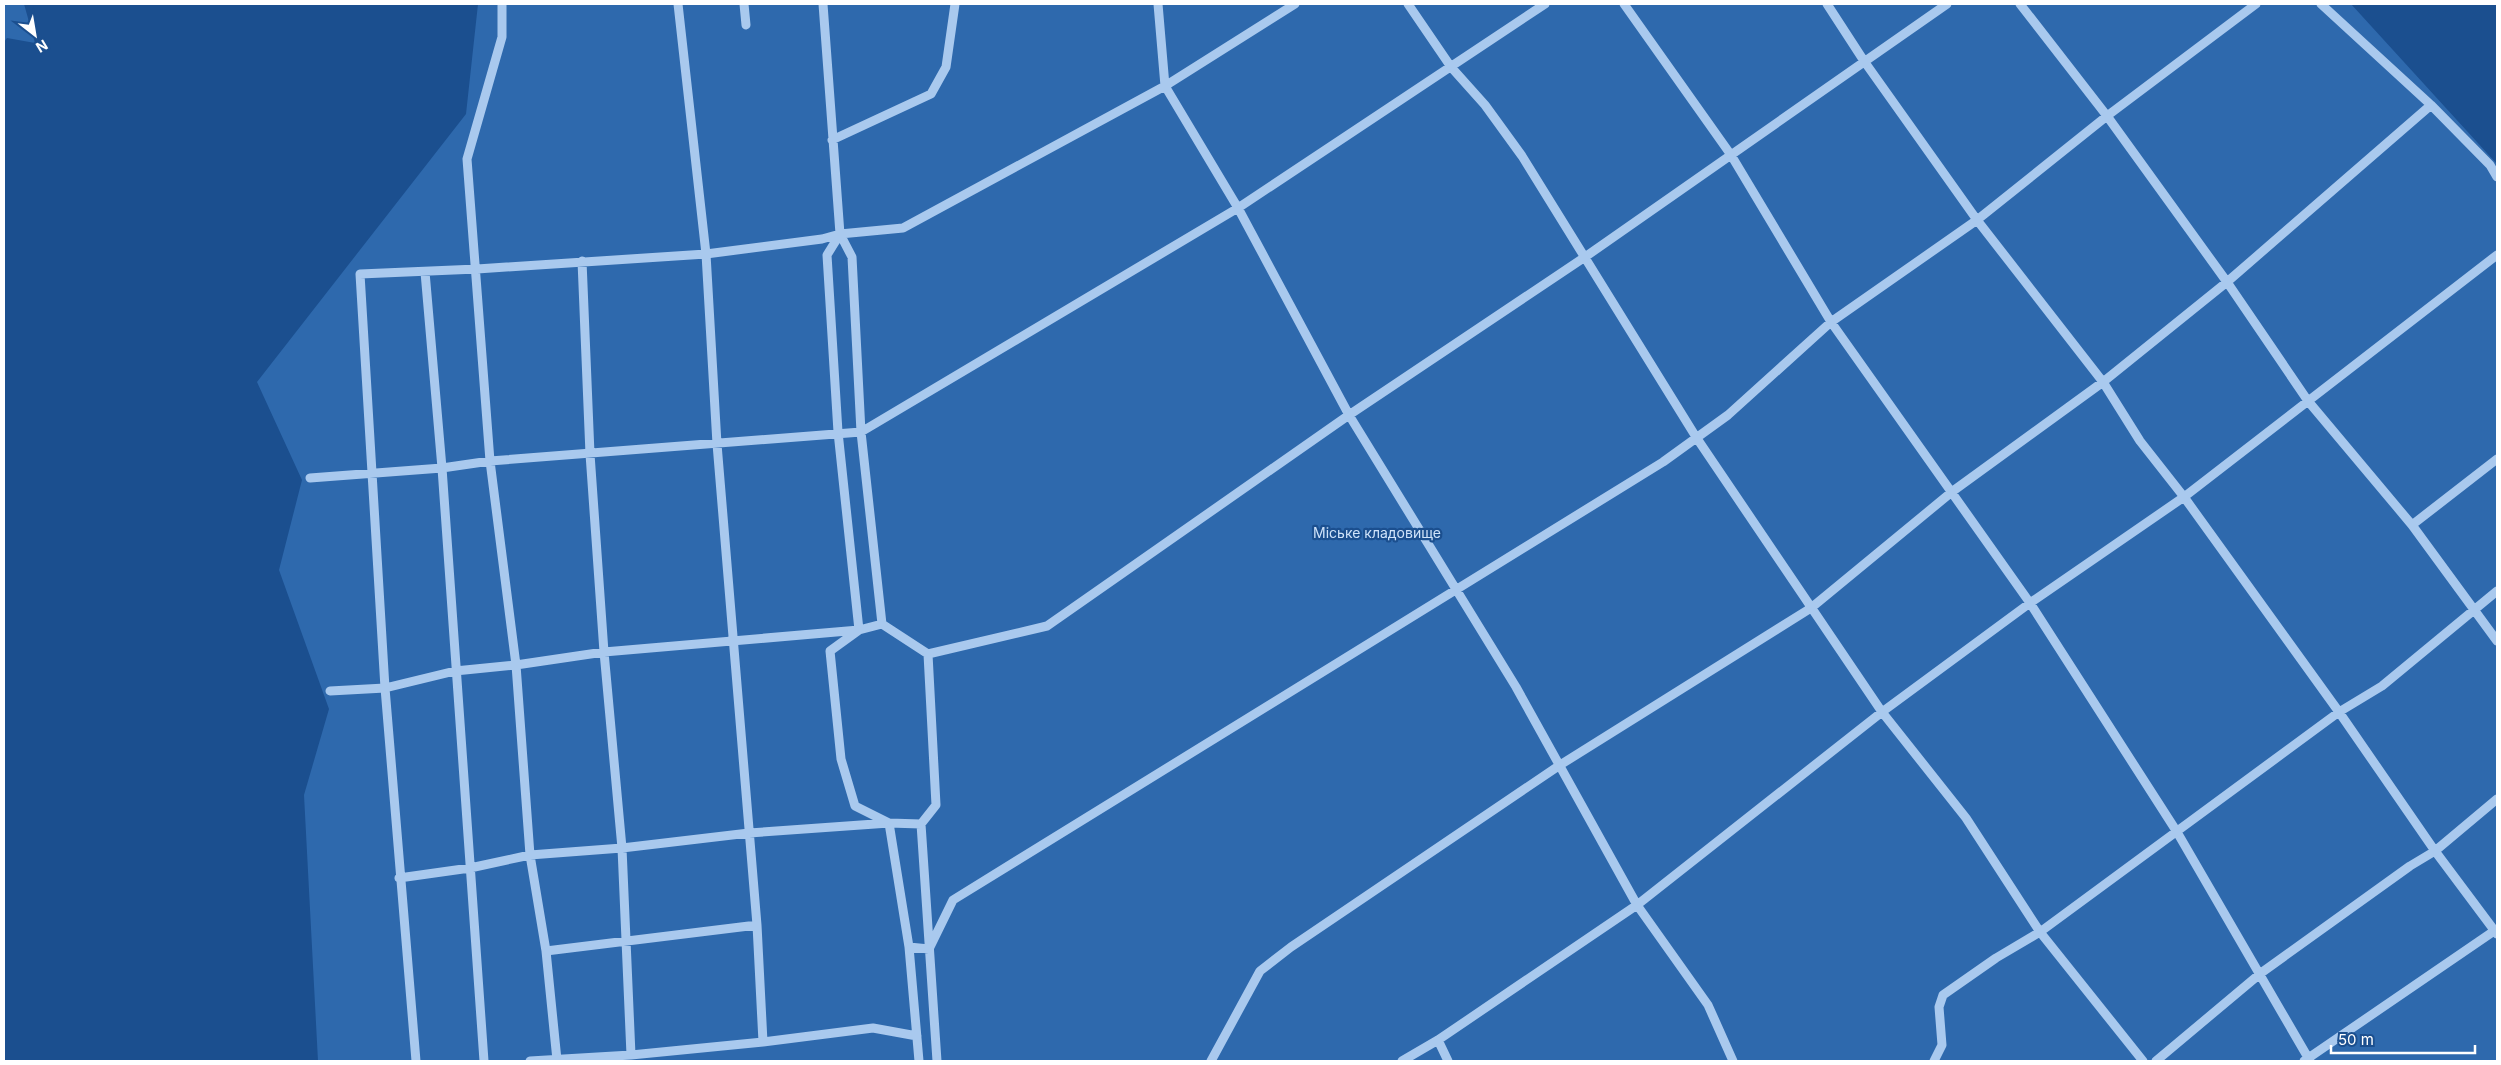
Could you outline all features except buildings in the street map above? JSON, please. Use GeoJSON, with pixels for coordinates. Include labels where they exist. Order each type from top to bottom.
{"type":"FeatureCollection","features":[{"type":"Feature","properties":{"kind":"street"},"geometry":{"type":"LineString","coordinates":[[502,4],[502,36],[467,159],[477,269],[490,461],[516,666],[530,855],[546,951],[557,1060]]}},
{"type":"Feature","properties":{"kind":"street"},"geometry":{"type":"LineString","coordinates":[[678,4],[706,254],[717,444],[757,926],[763,1042]]}},
{"type":"Feature","properties":{"kind":"street"},"geometry":{"type":"LineString","coordinates":[[744,4],[746,25]]}},
{"type":"Feature","properties":{"kind":"street"},"geometry":{"type":"LineString","coordinates":[[823,4],[840,234],[852,257],[861,432],[882,624]]}},
{"type":"Feature","properties":{"kind":"street"},"geometry":{"type":"LineString","coordinates":[[832,140],[931,94],[946,67],[954,4]]}},
{"type":"Feature","properties":{"kind":"street"},"geometry":{"type":"LineString","coordinates":[[1158,4],[1165,86],[1238,208],[1349,415],[1516,687],[1637,905],[1708,1005],[1733,1061]]}},
{"type":"Feature","properties":{"kind":"street"},"geometry":{"type":"LineString","coordinates":[[416,1061],[399,878],[385,688],[360,274],[477,269],[582,260],[706,254],[822,239],[840,234],[902,228],[1165,86],[1295,4]]}},
{"type":"Feature","properties":{"kind":"street"},"geometry":{"type":"LineString","coordinates":[[1408,4],[1451,67],[1485,106],[1522,156],[1696,437],[1882,712],[1966,818],[2040,932],[2143,1061]]}},
{"type":"Feature","properties":{"kind":"street"},"geometry":{"type":"LineString","coordinates":[[310,478],[442,468],[490,461],[717,444],[838,432],[861,432],[1238,208],[1545,4]]}},
{"type":"Feature","properties":{"kind":"street"},"geometry":{"type":"LineString","coordinates":[[1624,4],[1731,155],[1831,322],[1953,491],[2030,603],[2177,832],[2261,973],[2307,1060],[2496,931],[2435,851],[2339,712],[2184,497],[2140,441],[2103,382],[1977,220],[1864,61],[1827,4]]}},
{"type":"Feature","properties":{"kind":"street"},"geometry":{"type":"LineString","coordinates":[[330,691],[385,688],[455,671],[516,666],[604,652],[859,630],[882,624],[928,654],[1047,626],[1349,415],[1585,258],[1947,4]]}},
{"type":"Feature","properties":{"kind":"street"},"geometry":{"type":"LineString","coordinates":[[2020,4],[2107,116],[2227,282],[2308,401],[2412,526],[2497,641]]}},
{"type":"Feature","properties":{"kind":"street"},"geometry":{"type":"LineString","coordinates":[[929,949],[953,900],[1662,462],[1728,415],[1831,322],[1977,220],[2107,116],[2256,4]]}},
{"type":"Feature","properties":{"kind":"street"},"geometry":{"type":"LineString","coordinates":[[2321,4],[2431,105],[2490,165],[2497,177]]}},
{"type":"Feature","properties":{"kind":"street"},"geometry":{"type":"LineString","coordinates":[[1211,1061],[1260,971],[1291,947],[1560,765],[1811,608],[1953,491],[2103,382],[2227,282],[2431,105]]}},
{"type":"Feature","properties":{"kind":"street"},"geometry":{"type":"LineString","coordinates":[[840,234],[827,255],[838,432],[859,630]]}},
{"type":"Feature","properties":{"kind":"street"},"geometry":{"type":"LineString","coordinates":[[1402,1061],[1438,1040],[1637,905],[1882,712],[2030,603],[2184,497],[2497,254]]}},
{"type":"Feature","properties":{"kind":"street"},"geometry":{"type":"LineString","coordinates":[[582,260],[590,454],[604,652],[622,848],[631,1055]]}},
{"type":"Feature","properties":{"kind":"street"},"geometry":{"type":"LineString","coordinates":[[425,272],[442,468],[484,1061]]}},
{"type":"Feature","properties":{"kind":"street"},"geometry":{"type":"LineString","coordinates":[[2412,526],[2497,459]]}},
{"type":"Feature","properties":{"kind":"street"},"geometry":{"type":"LineString","coordinates":[[1934,1061],[1942,1044],[1939,1007],[1943,995],[1996,958],[2040,932],[2339,712],[2382,686],[2497,591]]}},
{"type":"Feature","properties":{"kind":"street"},"geometry":{"type":"LineString","coordinates":[[859,630],[830,651],[841,759],[855,806],[889,824]]}},
{"type":"Feature","properties":{"kind":"street"},"geometry":{"type":"LineString","coordinates":[[928,654],[936,804],[921,824],[936,1061]]}},
{"type":"Feature","properties":{"kind":"street"},"geometry":{"type":"LineString","coordinates":[[2156,1061],[2261,973],[2410,866],[2435,851],[2497,799]]}},
{"type":"Feature","properties":{"kind":"street"},"geometry":{"type":"LineString","coordinates":[[399,878],[470,868],[530,855],[622,848],[749,833],[889,824],[921,824]]}},
{"type":"Feature","properties":{"kind":"street"},"geometry":{"type":"LineString","coordinates":[[889,824],[909,947],[919,1061]]}},
{"type":"Feature","properties":{"kind":"street"},"geometry":{"type":"LineString","coordinates":[[546,951],[757,926]]}},
{"type":"Feature","properties":{"kind":"street"},"geometry":{"type":"LineString","coordinates":[[909,947],[929,949]]}},
{"type":"Feature","properties":{"kind":"street"},"geometry":{"type":"LineString","coordinates":[[530,1061],[631,1055],[763,1042],[873,1028],[916,1036]]}},
{"type":"Feature","properties":{"kind":"street"},"geometry":{"type":"LineString","coordinates":[[1438,1040],[1448,1061]]}},
{"type":"Feature","properties":{"kind":"green space"},"geometry":{"type":"Polygon","coordinates":[[[4,4],[24,4],[35,43],[7,38],[4,42],[4,4]]]}},
{"type":"Feature","properties":{"kind":"green space","name":"Міське кладовище"},"geometry":{"type":"Polygon","coordinates":[[[478,4],[2351,4],[2497,164],[2497,1061],[318,1061],[304,795],[329,709],[279,570],[302,480],[257,382],[466,114],[478,4]]]}}]}
